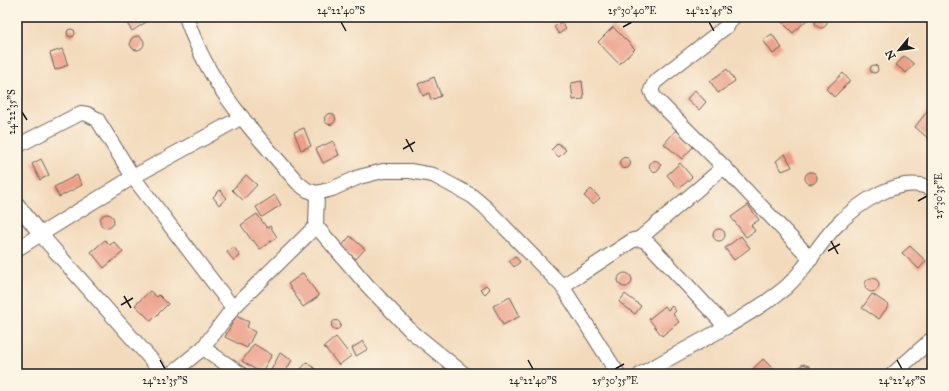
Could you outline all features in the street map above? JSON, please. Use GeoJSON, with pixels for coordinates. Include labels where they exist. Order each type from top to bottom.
{"type":"FeatureCollection","features":[{"type":"Feature","properties":{"kind":"street"},"geometry":{"type":"LineString","coordinates":[[186,17],[196,43],[219,85],[242,117],[298,183],[307,190],[317,193],[332,189],[359,177],[383,171],[410,171],[433,175],[472,196],[485,207],[562,286],[618,374]]}},
{"type":"Feature","properties":{"kind":"street"},"geometry":{"type":"LineString","coordinates":[[733,17],[727,26],[655,82],[651,90],[654,97],[724,167],[811,259]]}},
{"type":"Feature","properties":{"kind":"street"},"geometry":{"type":"LineString","coordinates":[[17,146],[81,113],[97,119],[133,177],[233,308]]}},
{"type":"Feature","properties":{"kind":"street"},"geometry":{"type":"LineString","coordinates":[[17,249],[133,177],[242,117]]}},
{"type":"Feature","properties":{"kind":"street"},"geometry":{"type":"LineString","coordinates":[[640,239],[724,167]]}},
{"type":"Feature","properties":{"kind":"street"},"geometry":{"type":"LineString","coordinates":[[642,374],[726,327],[785,288],[798,275],[835,227],[869,199],[892,188],[908,184],[926,186],[932,189]]}},
{"type":"Feature","properties":{"kind":"street"},"geometry":{"type":"LineString","coordinates":[[317,193],[316,226],[367,285],[411,332],[464,374]]}},
{"type":"Feature","properties":{"kind":"street"},"geometry":{"type":"LineString","coordinates":[[17,204],[40,235],[164,374]]}},
{"type":"Feature","properties":{"kind":"street"},"geometry":{"type":"LineString","coordinates":[[171,374],[203,348],[233,308],[316,226]]}},
{"type":"Feature","properties":{"kind":"street"},"geometry":{"type":"LineString","coordinates":[[562,286],[633,240],[640,239],[644,240],[651,246],[726,327]]}},
{"type":"Feature","properties":{"kind":"street"},"geometry":{"type":"LineString","coordinates":[[893,374],[932,339]]}},
{"type":"Feature","properties":{"kind":"street"},"geometry":{"type":"LineString","coordinates":[[203,348],[241,374]]}},
{"type":"Feature","properties":{"kind":"building"},"geometry":{"type":"Polygon","coordinates":[[[821,16],[825,18],[827,22],[825,26],[821,28],[817,26],[815,22],[817,18],[821,16]]]}},
{"type":"Feature","properties":{"kind":"building"},"geometry":{"type":"Polygon","coordinates":[[[135,17],[149,17],[151,19],[132,31],[126,22],[135,17]]]}},
{"type":"Feature","properties":{"kind":"building"},"geometry":{"type":"Polygon","coordinates":[[[810,17],[793,33],[778,18],[810,17]]]}},
{"type":"Feature","properties":{"kind":"building"},"geometry":{"type":"Polygon","coordinates":[[[561,22],[566,29],[559,34],[554,27],[561,22]]]}},
{"type":"Feature","properties":{"kind":"building"},"geometry":{"type":"Polygon","coordinates":[[[613,27],[635,49],[619,64],[598,42],[613,27]]]}},
{"type":"Feature","properties":{"kind":"building"},"geometry":{"type":"Polygon","coordinates":[[[71,29],[74,30],[74,36],[71,37],[68,36],[67,33],[68,30],[71,29]]]}},
{"type":"Feature","properties":{"kind":"building"},"geometry":{"type":"Polygon","coordinates":[[[772,34],[782,48],[773,54],[763,40],[772,34]]]}},
{"type":"Feature","properties":{"kind":"building"},"geometry":{"type":"Polygon","coordinates":[[[137,36],[142,38],[144,43],[142,48],[137,50],[132,48],[130,43],[132,38],[137,36]]]}},
{"type":"Feature","properties":{"kind":"building"},"geometry":{"type":"Polygon","coordinates":[[[62,49],[68,65],[55,70],[50,53],[62,49]]]}},
{"type":"Feature","properties":{"kind":"building"},"geometry":{"type":"Polygon","coordinates":[[[904,56],[914,64],[906,73],[896,65],[904,56]]]}},
{"type":"Feature","properties":{"kind":"building"},"geometry":{"type":"Polygon","coordinates":[[[872,65],[876,65],[878,69],[876,73],[872,73],[870,71],[870,67],[872,65]]]}},
{"type":"Feature","properties":{"kind":"building"},"geometry":{"type":"Polygon","coordinates":[[[727,69],[735,81],[718,93],[710,81],[727,69]]]}},
{"type":"Feature","properties":{"kind":"building"},"geometry":{"type":"Polygon","coordinates":[[[843,73],[850,81],[834,97],[826,89],[843,73]]]}},
{"type":"Feature","properties":{"kind":"building"},"geometry":{"type":"Polygon","coordinates":[[[434,77],[441,96],[431,100],[429,93],[423,96],[418,84],[434,77]]]}},
{"type":"Feature","properties":{"kind":"building"},"geometry":{"type":"Polygon","coordinates":[[[582,81],[584,99],[573,100],[571,83],[582,81]]]}},
{"type":"Feature","properties":{"kind":"building"},"geometry":{"type":"Polygon","coordinates":[[[695,90],[706,102],[699,110],[687,99],[695,90]]]}},
{"type":"Feature","properties":{"kind":"building"},"geometry":{"type":"Polygon","coordinates":[[[929,109],[932,112],[932,137],[930,140],[915,127],[929,109]]]}},
{"type":"Feature","properties":{"kind":"building"},"geometry":{"type":"Polygon","coordinates":[[[328,114],[332,114],[334,115],[334,123],[328,124],[325,121],[325,117],[328,114]]]}},
{"type":"Feature","properties":{"kind":"building"},"geometry":{"type":"Polygon","coordinates":[[[304,128],[311,146],[301,150],[294,132],[304,128]]]}},
{"type":"Feature","properties":{"kind":"building"},"geometry":{"type":"Polygon","coordinates":[[[676,130],[694,146],[682,159],[664,144],[676,130]]]}},
{"type":"Feature","properties":{"kind":"building"},"geometry":{"type":"Polygon","coordinates":[[[333,141],[339,155],[323,163],[316,149],[333,141]]]}},
{"type":"Feature","properties":{"kind":"building"},"geometry":{"type":"Polygon","coordinates":[[[558,143],[566,150],[559,157],[551,150],[558,143]]]}},
{"type":"Feature","properties":{"kind":"building"},"geometry":{"type":"Polygon","coordinates":[[[785,154],[792,167],[782,171],[776,161],[785,154]]]}},
{"type":"Feature","properties":{"kind":"building"},"geometry":{"type":"Polygon","coordinates":[[[623,158],[627,158],[629,159],[629,167],[623,168],[620,165],[620,161],[623,158]]]}},
{"type":"Feature","properties":{"kind":"building"},"geometry":{"type":"Polygon","coordinates":[[[41,159],[49,175],[40,180],[32,164],[41,159]]]}},
{"type":"Feature","properties":{"kind":"building"},"geometry":{"type":"Polygon","coordinates":[[[655,160],[659,162],[661,166],[659,170],[655,172],[651,170],[649,166],[651,162],[655,160]]]}},
{"type":"Feature","properties":{"kind":"building"},"geometry":{"type":"Polygon","coordinates":[[[680,163],[692,177],[679,189],[667,175],[680,163]]]}},
{"type":"Feature","properties":{"kind":"building"},"geometry":{"type":"Polygon","coordinates":[[[813,172],[816,173],[816,183],[809,184],[806,183],[805,176],[806,173],[813,172]]]}},
{"type":"Feature","properties":{"kind":"building"},"geometry":{"type":"Polygon","coordinates":[[[77,175],[82,185],[59,197],[54,187],[77,175]]]}},
{"type":"Feature","properties":{"kind":"building"},"geometry":{"type":"Polygon","coordinates":[[[246,175],[257,185],[243,200],[232,190],[246,175]]]}},
{"type":"Feature","properties":{"kind":"building"},"geometry":{"type":"Polygon","coordinates":[[[591,189],[600,198],[593,204],[584,196],[591,189]]]}},
{"type":"Feature","properties":{"kind":"building"},"geometry":{"type":"Polygon","coordinates":[[[220,190],[227,198],[219,205],[213,197],[220,190]]]}},
{"type":"Feature","properties":{"kind":"building"},"geometry":{"type":"Polygon","coordinates":[[[275,195],[281,205],[262,217],[256,207],[275,195]]]}},
{"type":"Feature","properties":{"kind":"building"},"geometry":{"type":"Polygon","coordinates":[[[748,205],[759,220],[751,225],[755,231],[746,237],[731,217],[748,205]]]}},
{"type":"Feature","properties":{"kind":"building"},"geometry":{"type":"Polygon","coordinates":[[[107,214],[112,216],[114,221],[112,226],[107,228],[102,226],[100,221],[102,216],[107,214]]]}},
{"type":"Feature","properties":{"kind":"building"},"geometry":{"type":"Polygon","coordinates":[[[257,214],[267,228],[270,226],[277,237],[260,249],[253,240],[252,241],[241,225],[257,214]]]}},
{"type":"Feature","properties":{"kind":"building"},"geometry":{"type":"Polygon","coordinates":[[[721,229],[724,230],[724,240],[717,241],[714,240],[713,233],[714,230],[721,229]]]}},
{"type":"Feature","properties":{"kind":"building"},"geometry":{"type":"Polygon","coordinates":[[[350,236],[365,249],[356,259],[341,247],[350,236]]]}},
{"type":"Feature","properties":{"kind":"building"},"geometry":{"type":"Polygon","coordinates":[[[741,236],[750,248],[734,260],[725,248],[741,236]]]}},
{"type":"Feature","properties":{"kind":"building"},"geometry":{"type":"Polygon","coordinates":[[[105,240],[110,245],[114,242],[123,252],[104,268],[91,252],[105,240]]]}},
{"type":"Feature","properties":{"kind":"building"},"geometry":{"type":"Polygon","coordinates":[[[910,246],[926,261],[919,269],[902,253],[910,246]]]}},
{"type":"Feature","properties":{"kind":"building"},"geometry":{"type":"Polygon","coordinates":[[[234,247],[240,256],[234,261],[227,252],[234,247]]]}},
{"type":"Feature","properties":{"kind":"building"},"geometry":{"type":"Polygon","coordinates":[[[515,256],[520,262],[514,267],[509,261],[515,256]]]}},
{"type":"Feature","properties":{"kind":"building"},"geometry":{"type":"Polygon","coordinates":[[[303,273],[319,296],[303,307],[288,284],[303,273]]]}},
{"type":"Feature","properties":{"kind":"building"},"geometry":{"type":"Polygon","coordinates":[[[625,273],[630,275],[632,280],[630,285],[625,287],[620,285],[618,280],[620,275],[625,273]]]}},
{"type":"Feature","properties":{"kind":"building"},"geometry":{"type":"Polygon","coordinates":[[[872,278],[877,280],[879,285],[877,290],[872,292],[867,290],[865,285],[867,280],[872,278]]]}},
{"type":"Feature","properties":{"kind":"building"},"geometry":{"type":"Polygon","coordinates":[[[486,285],[490,289],[485,294],[480,289],[486,285]]]}},
{"type":"Feature","properties":{"kind":"building"},"geometry":{"type":"Polygon","coordinates":[[[150,291],[157,297],[159,295],[168,304],[151,321],[135,305],[150,291]]]}},
{"type":"Feature","properties":{"kind":"building"},"geometry":{"type":"Polygon","coordinates":[[[625,294],[641,306],[635,314],[619,302],[625,294]]]}},
{"type":"Feature","properties":{"kind":"building"},"geometry":{"type":"Polygon","coordinates":[[[872,294],[889,305],[879,319],[862,308],[872,294]]]}},
{"type":"Feature","properties":{"kind":"building"},"geometry":{"type":"Polygon","coordinates":[[[510,297],[520,316],[503,325],[493,306],[510,297]]]}},
{"type":"Feature","properties":{"kind":"building"},"geometry":{"type":"Polygon","coordinates":[[[665,306],[668,310],[672,306],[676,311],[673,314],[679,322],[662,336],[649,319],[665,306]]]}},
{"type":"Feature","properties":{"kind":"building"},"geometry":{"type":"Polygon","coordinates":[[[236,316],[249,322],[247,327],[255,332],[247,348],[225,337],[236,316]]]}},
{"type":"Feature","properties":{"kind":"building"},"geometry":{"type":"Polygon","coordinates":[[[336,320],[341,325],[336,330],[331,325],[336,320]]]}},
{"type":"Feature","properties":{"kind":"building"},"geometry":{"type":"Polygon","coordinates":[[[336,337],[351,356],[339,365],[324,347],[336,337]]]}},
{"type":"Feature","properties":{"kind":"building"},"geometry":{"type":"Polygon","coordinates":[[[363,341],[368,349],[356,356],[352,348],[363,341]]]}},
{"type":"Feature","properties":{"kind":"building"},"geometry":{"type":"Polygon","coordinates":[[[254,344],[272,355],[261,373],[242,361],[254,344]]]}},
{"type":"Feature","properties":{"kind":"building"},"geometry":{"type":"Polygon","coordinates":[[[280,353],[292,360],[284,374],[269,374],[280,353]]]}},
{"type":"Feature","properties":{"kind":"building"},"geometry":{"type":"Polygon","coordinates":[[[763,359],[778,374],[758,374],[753,369],[763,359]]]}},
{"type":"Feature","properties":{"kind":"building"},"geometry":{"type":"Polygon","coordinates":[[[307,362],[321,374],[297,374],[307,362]]]}},
{"type":"Feature","properties":{"kind":"building"},"geometry":{"type":"Polygon","coordinates":[[[803,364],[809,366],[811,370],[810,374],[799,374],[798,368],[803,364]]]}},
{"type":"Feature","properties":{"kind":"building"},"geometry":{"type":"Polygon","coordinates":[[[115,370],[120,374],[111,374],[115,370]]]}}]}
